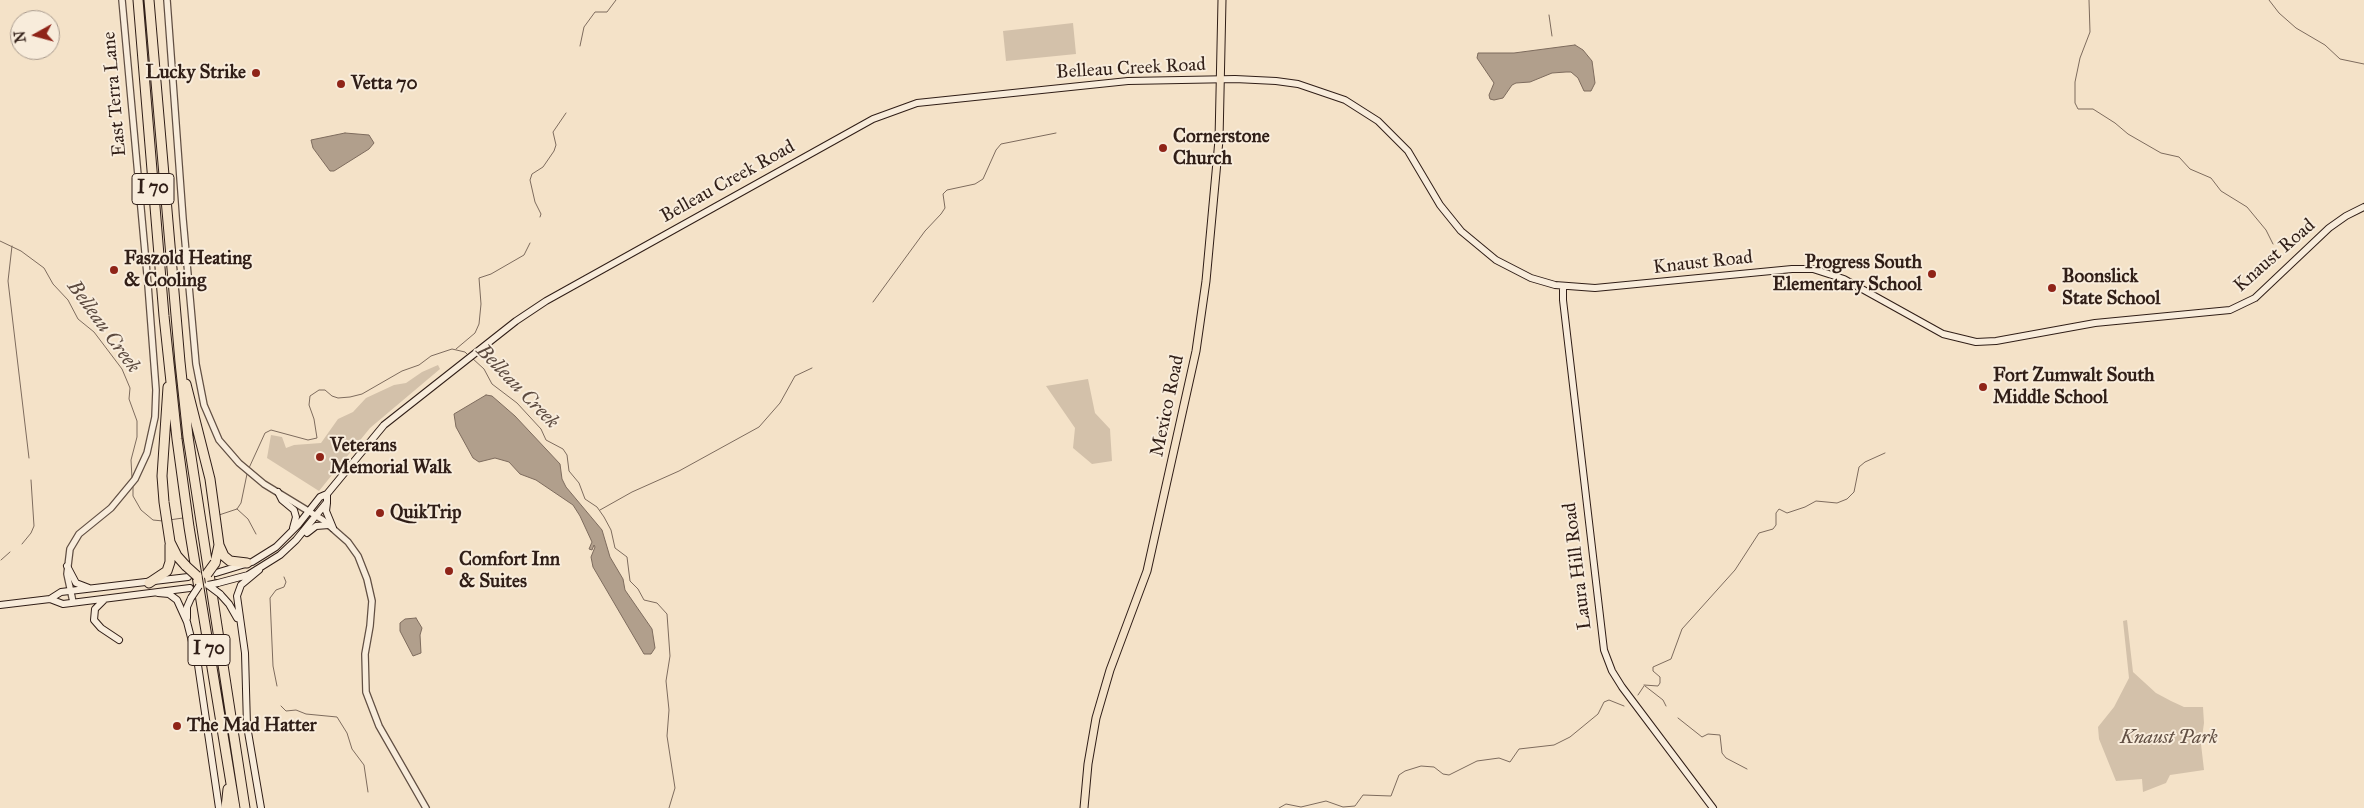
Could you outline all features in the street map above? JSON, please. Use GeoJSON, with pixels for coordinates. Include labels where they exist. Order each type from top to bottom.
{"type":"FeatureCollection","features":[{"type":"Feature","properties":{"kind":"highway","name":"I 70"},"geometry":{"type":"LineString","coordinates":[[138,0],[170,377],[186,508],[235,808]]}},
{"type":"Feature","properties":{"kind":"highway","name":"I 70"},"geometry":{"type":"LineString","coordinates":[[149,0],[180,362],[197,506],[245,805]]}},
{"type":"Feature","properties":{"kind":"highway"},"geometry":{"type":"LineString","coordinates":[[180,362],[191,400],[213,498],[219,545],[224,556],[230,561],[247,563]]}},
{"type":"Feature","properties":{"kind":"highway"},"geometry":{"type":"LineString","coordinates":[[149,583],[167,571],[170,562],[170,538],[164,502],[163,459],[166,398],[170,377]]}},
{"type":"Feature","properties":{"kind":"highway"},"geometry":{"type":"LineString","coordinates":[[170,538],[177,556],[201,580],[215,563],[219,545]]}},
{"type":"Feature","properties":{"kind":"highway"},"geometry":{"type":"LineString","coordinates":[[226,808],[229,774]]}},
{"type":"Feature","properties":{"kind":"main road","name":"Mexico Road"},"geometry":{"type":"LineString","coordinates":[[1084,808],[1088,764],[1096,718],[1108,678],[1149,564],[1196,352],[1206,281],[1217,165],[1222,0]]}},
{"type":"Feature","properties":{"kind":"main road","name":"Knaust Road"},"geometry":{"type":"LineString","coordinates":[[1221,79],[1290,82],[1328,93],[1360,108],[1378,121],[1401,143],[1416,161],[1445,213],[1470,240],[1486,253],[1512,269],[1541,281],[1563,286],[1603,288],[1800,268],[1813,269],[1844,279],[1943,334],[1968,341],[1990,341],[2095,323],[2215,312],[2235,308],[2261,292],[2329,228],[2346,216],[2364,207]]}},
{"type":"Feature","properties":{"kind":"main road","name":"Belleau Creek Road"},"geometry":{"type":"LineString","coordinates":[[201,580],[247,563],[276,547],[293,530],[320,497],[327,494],[384,425],[516,321],[546,301],[873,119],[897,108],[946,99],[1128,81],[1221,79]]}},
{"type":"Feature","properties":{"kind":"main road","name":"Laura Hill Road"},"geometry":{"type":"LineString","coordinates":[[1563,286],[1564,310],[1604,650],[1612,672],[1622,687],[1713,808]]}},
{"type":"Feature","properties":{"kind":"main road"},"geometry":{"type":"LineString","coordinates":[[278,492],[282,500],[294,510],[296,517],[293,530]]}},
{"type":"Feature","properties":{"kind":"main road"},"geometry":{"type":"LineString","coordinates":[[296,540],[302,538],[313,527],[331,526],[326,512],[327,494]]}},
{"type":"Feature","properties":{"kind":"main road"},"geometry":{"type":"LineString","coordinates":[[261,808],[247,726],[245,653],[240,626],[238,592],[244,582],[280,555],[296,540],[327,502]]}},
{"type":"Feature","properties":{"kind":"main road"},"geometry":{"type":"LineString","coordinates":[[67,566],[76,583],[93,589]]}},
{"type":"Feature","properties":{"kind":"main road"},"geometry":{"type":"LineString","coordinates":[[0,605],[50,599],[61,592],[149,583],[201,580],[218,583],[238,579],[259,570]]}},
{"type":"Feature","properties":{"kind":"main road"},"geometry":{"type":"LineString","coordinates":[[50,599],[63,604],[158,593],[201,580]]}},
{"type":"Feature","properties":{"kind":"main road"},"geometry":{"type":"LineString","coordinates":[[201,580],[220,594],[229,604],[240,626]]}},
{"type":"Feature","properties":{"kind":"main road"},"geometry":{"type":"LineString","coordinates":[[187,622],[191,598],[201,580]]}},
{"type":"Feature","properties":{"kind":"main road"},"geometry":{"type":"LineString","coordinates":[[158,593],[168,594],[177,600],[187,622],[198,665],[219,808]]}},
{"type":"Feature","properties":{"kind":"main road"},"geometry":{"type":"LineString","coordinates":[[105,599],[95,609],[94,620],[101,628],[119,640]]}},
{"type":"Feature","properties":{"kind":"street","name":"East Terra Lane"},"geometry":{"type":"LineString","coordinates":[[73,602],[67,566],[68,554],[76,538],[111,508],[129,488],[147,453],[156,417],[156,390],[122,0]]}},
{"type":"Feature","properties":{"kind":"street"},"geometry":{"type":"LineString","coordinates":[[167,0],[183,219],[199,387],[210,422],[219,440],[239,463],[264,484],[331,526],[353,548],[370,586],[372,609],[364,669],[366,692],[379,726],[426,808]]}},
{"type":"Feature","properties":{"kind":"green space"},"geometry":{"type":"Polygon","coordinates":[[[1073,23],[1076,54],[1006,61],[1003,31],[1073,23]]]}},
{"type":"Feature","properties":{"kind":"green space"},"geometry":{"type":"Polygon","coordinates":[[[438,365],[440,369],[370,428],[319,491],[267,458],[271,435],[282,437],[286,448],[294,445],[321,443],[338,419],[353,412],[366,398],[394,385],[406,383],[422,372],[438,365]]]}},
{"type":"Feature","properties":{"kind":"green space"},"geometry":{"type":"Polygon","coordinates":[[[1088,379],[1095,413],[1110,429],[1112,461],[1092,464],[1073,448],[1075,428],[1046,386],[1088,379]]]}},
{"type":"Feature","properties":{"kind":"green space","name":"Knaust Park"},"geometry":{"type":"Polygon","coordinates":[[[2127,620],[2133,672],[2156,693],[2171,701],[2184,707],[2203,707],[2204,723],[2201,744],[2204,770],[2170,775],[2166,783],[2143,792],[2142,779],[2116,781],[2099,739],[2098,727],[2114,707],[2129,678],[2123,621],[2127,620]]]}},
{"type":"Feature","properties":{"kind":"shaded area"},"geometry":{"type":"Polygon","coordinates":[[[1575,45],[1583,50],[1592,61],[1595,83],[1591,91],[1584,91],[1578,78],[1571,72],[1552,73],[1530,82],[1516,83],[1512,85],[1503,98],[1490,99],[1489,95],[1494,83],[1477,58],[1478,53],[1514,53],[1575,45]]]}},
{"type":"Feature","properties":{"kind":"shaded area"},"geometry":{"type":"Polygon","coordinates":[[[345,133],[369,135],[374,143],[369,149],[334,171],[330,171],[313,148],[311,140],[345,133]]]}},
{"type":"Feature","properties":{"kind":"shaded area"},"geometry":{"type":"Polygon","coordinates":[[[486,395],[492,396],[515,416],[560,464],[562,479],[566,487],[602,530],[610,557],[623,579],[625,590],[652,629],[655,648],[651,654],[644,654],[593,567],[591,557],[595,547],[594,545],[592,550],[589,549],[592,542],[573,505],[536,480],[520,474],[509,462],[495,458],[479,462],[473,458],[456,427],[454,414],[486,395]]]}},
{"type":"Feature","properties":{"kind":"shaded area"},"geometry":{"type":"Polygon","coordinates":[[[416,618],[422,628],[420,635],[421,653],[413,656],[400,631],[400,623],[405,619],[416,618]]]}},
{"type":"Feature","properties":{"kind":"waterway"},"geometry":{"type":"LineString","coordinates":[[580,46],[584,27],[595,12],[607,12],[616,0]]}},
{"type":"Feature","properties":{"kind":"waterway"},"geometry":{"type":"LineString","coordinates":[[2089,0],[2090,32],[2080,58],[2075,82],[2075,103],[2078,109],[2093,109],[2128,134],[2161,153],[2179,157],[2190,169],[2211,178],[2221,191],[2247,207],[2266,230],[2273,244]]}},
{"type":"Feature","properties":{"kind":"waterway"},"geometry":{"type":"LineString","coordinates":[[2269,0],[2279,13],[2296,28],[2325,45],[2340,59],[2364,64]]}},
{"type":"Feature","properties":{"kind":"waterway"},"geometry":{"type":"LineString","coordinates":[[1549,15],[1552,36]]}},
{"type":"Feature","properties":{"kind":"waterway"},"geometry":{"type":"LineString","coordinates":[[540,217],[541,214],[535,202],[530,180],[532,174],[543,167],[554,151],[556,145],[553,132],[566,113]]}},
{"type":"Feature","properties":{"kind":"waterway"},"geometry":{"type":"LineString","coordinates":[[873,302],[925,231],[945,208],[943,194],[947,190],[975,184],[983,179],[996,150],[1001,144],[1056,133]]}},
{"type":"Feature","properties":{"kind":"waterway","name":"Belleau Creek"},"geometry":{"type":"LineString","coordinates":[[0,241],[21,251],[44,268],[53,284],[68,300],[78,319],[94,332],[122,369],[130,388],[129,399],[137,421],[137,437],[131,460],[132,478]]}},
{"type":"Feature","properties":{"kind":"waterway"},"geometry":{"type":"LineString","coordinates":[[456,349],[475,333],[479,324],[481,304],[479,278],[491,274],[524,255],[530,243]]}},
{"type":"Feature","properties":{"kind":"waterway"},"geometry":{"type":"LineString","coordinates":[[12,246],[8,281],[29,458]]}},
{"type":"Feature","properties":{"kind":"waterway","name":"Belleau Creek"},"geometry":{"type":"LineString","coordinates":[[249,468],[265,433],[271,430],[308,440],[317,438],[314,419],[309,405],[310,396],[319,390],[325,390],[338,398],[350,397],[362,394],[402,371],[419,365],[431,356],[452,349],[465,352],[469,356]]}},
{"type":"Feature","properties":{"kind":"waterway","name":"Belleau Creek"},"geometry":{"type":"LineString","coordinates":[[472,358],[484,369],[492,384],[517,403],[541,429],[546,440],[563,449],[567,455],[569,471],[579,483],[585,499],[597,507],[611,530],[615,548],[627,557],[630,581],[638,589],[644,600],[657,603],[667,614],[670,656],[666,681],[669,710],[667,736],[675,788],[669,808]]}},
{"type":"Feature","properties":{"kind":"waterway"},"geometry":{"type":"LineString","coordinates":[[600,510],[632,492],[679,471],[759,427],[780,403],[795,376],[812,368]]}},
{"type":"Feature","properties":{"kind":"waterway"},"geometry":{"type":"LineString","coordinates":[[1644,685],[1658,686],[1660,677],[1653,671],[1653,667],[1671,659],[1682,629],[1735,570],[1759,533],[1773,529],[1776,525],[1776,513],[1779,509],[1787,513],[1816,501],[1837,503],[1847,499],[1854,492],[1859,467],[1865,462],[1885,453]]}},
{"type":"Feature","properties":{"kind":"waterway","name":"Belleau Creek"},"geometry":{"type":"LineString","coordinates":[[219,515],[237,509],[241,503],[247,474]]}},
{"type":"Feature","properties":{"kind":"waterway"},"geometry":{"type":"LineString","coordinates":[[22,544],[34,526],[31,480]]}},
{"type":"Feature","properties":{"kind":"waterway","name":"Belleau Creek"},"geometry":{"type":"LineString","coordinates":[[133,487],[133,496],[141,510],[153,520],[163,521]]}},
{"type":"Feature","properties":{"kind":"waterway"},"geometry":{"type":"LineString","coordinates":[[237,509],[248,519],[256,534]]}},
{"type":"Feature","properties":{"kind":"waterway","name":"Belleau Creek"},"geometry":{"type":"LineString","coordinates":[[169,520],[183,518]]}},
{"type":"Feature","properties":{"kind":"waterway"},"geometry":{"type":"LineString","coordinates":[[1,560],[10,552]]}},
{"type":"Feature","properties":{"kind":"waterway"},"geometry":{"type":"LineString","coordinates":[[277,686],[273,666],[270,598],[276,590],[284,587],[286,582],[284,577]]}},
{"type":"Feature","properties":{"kind":"waterway"},"geometry":{"type":"LineString","coordinates":[[1638,695],[1644,686]]}},
{"type":"Feature","properties":{"kind":"waterway"},"geometry":{"type":"LineString","coordinates":[[1645,686],[1663,700],[1666,706]]}},
{"type":"Feature","properties":{"kind":"waterway"},"geometry":{"type":"LineString","coordinates":[[1279,808],[1286,804],[1301,807],[1326,801],[1343,807],[1355,806],[1363,795],[1391,796],[1399,775],[1421,766],[1434,767],[1443,774],[1449,775],[1477,761],[1499,758],[1510,762],[1519,749],[1554,745],[1570,737],[1598,714],[1604,702],[1609,700],[1624,706]]}},
{"type":"Feature","properties":{"kind":"waterway"},"geometry":{"type":"LineString","coordinates":[[281,706],[286,711],[296,710],[306,714],[337,717],[347,733],[352,749],[364,765],[368,792]]}},
{"type":"Feature","properties":{"kind":"waterway"},"geometry":{"type":"LineString","coordinates":[[1678,718],[1702,737],[1708,734],[1720,735],[1722,753],[1726,758],[1747,769]]}},
{"type":"Feature","properties":{"kind":"place","name":"Lucky Strike"},"geometry":{"type":"Point","coordinates":[256,73]}},
{"type":"Feature","properties":{"kind":"place","name":"Vetta 70"},"geometry":{"type":"Point","coordinates":[341,84]}},
{"type":"Feature","properties":{"kind":"place","name":"Cornerstone Church"},"geometry":{"type":"Point","coordinates":[1163,148]}},
{"type":"Feature","properties":{"kind":"place","name":"Faszold Heating & Cooling"},"geometry":{"type":"Point","coordinates":[114,270]}},
{"type":"Feature","properties":{"kind":"place","name":"Progress South Elementary School"},"geometry":{"type":"Point","coordinates":[1932,274]}},
{"type":"Feature","properties":{"kind":"place","name":"Boonslick State School"},"geometry":{"type":"Point","coordinates":[2052,288]}},
{"type":"Feature","properties":{"kind":"place","name":"Fort Zumwalt South Middle School"},"geometry":{"type":"Point","coordinates":[1983,387]}},
{"type":"Feature","properties":{"kind":"place","name":"Veterans Memorial Walk"},"geometry":{"type":"Point","coordinates":[320,457]}},
{"type":"Feature","properties":{"kind":"place","name":"QuikTrip"},"geometry":{"type":"Point","coordinates":[380,513]}},
{"type":"Feature","properties":{"kind":"place","name":"Comfort Inn & Suites"},"geometry":{"type":"Point","coordinates":[449,571]}},
{"type":"Feature","properties":{"kind":"place","name":"The Mad Hatter"},"geometry":{"type":"Point","coordinates":[177,726]}}]}
